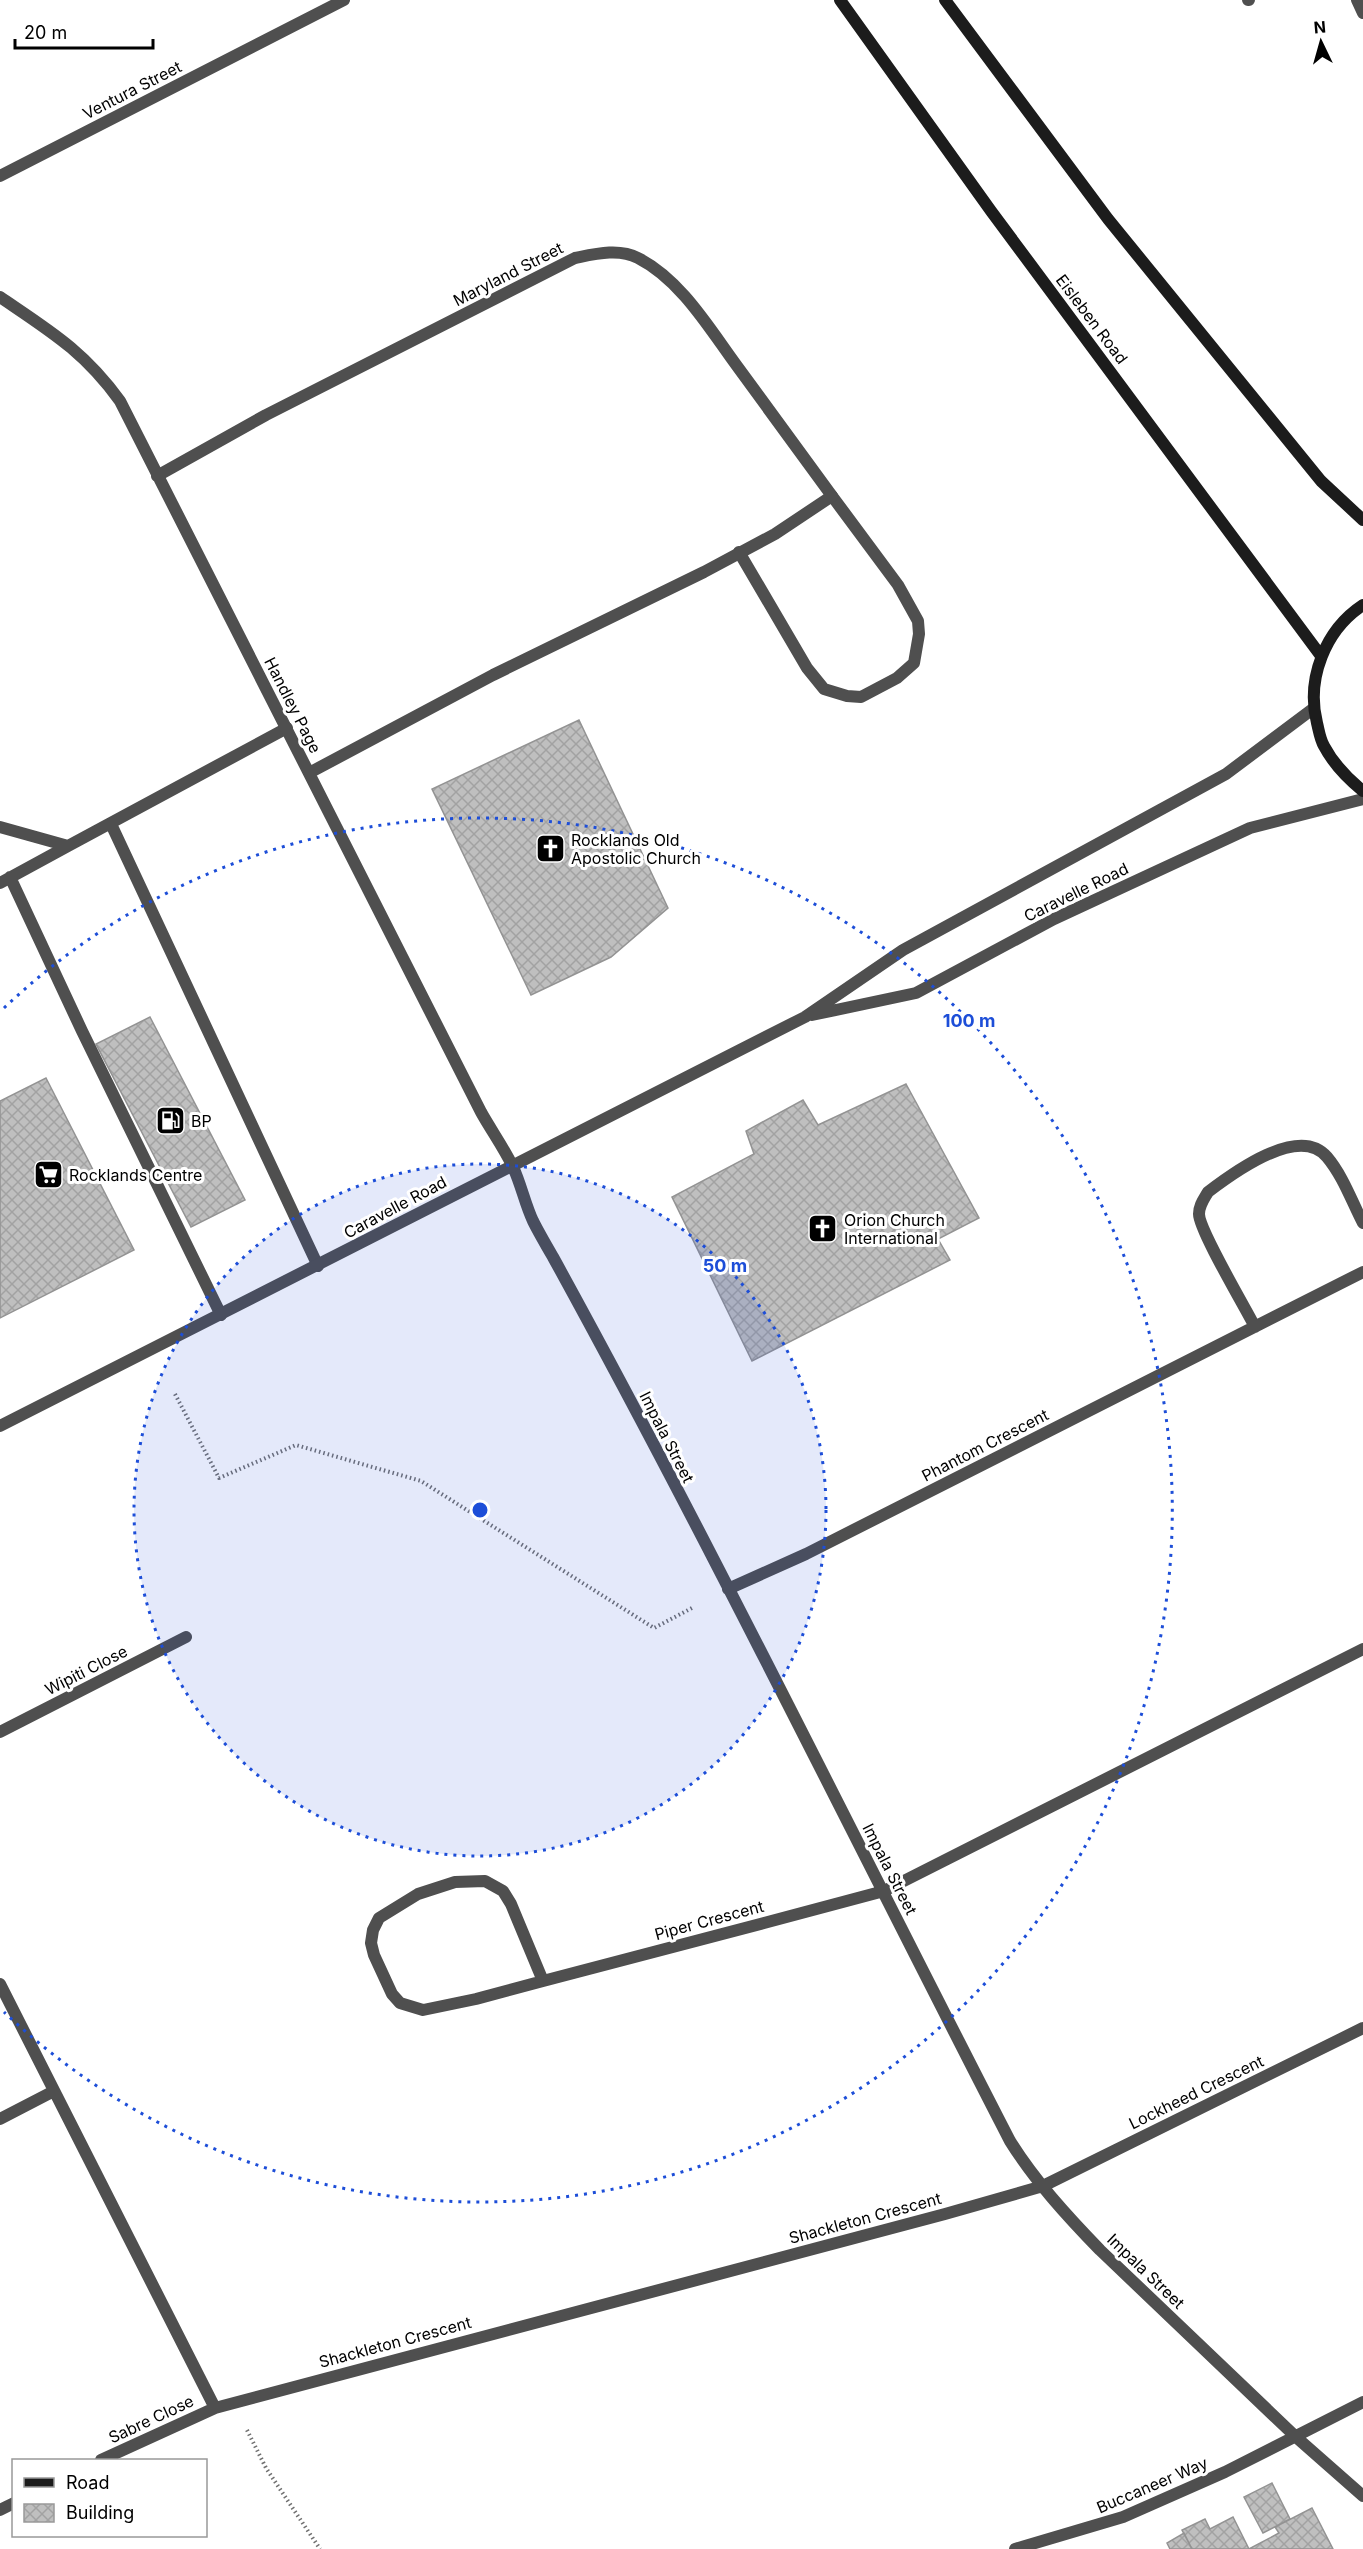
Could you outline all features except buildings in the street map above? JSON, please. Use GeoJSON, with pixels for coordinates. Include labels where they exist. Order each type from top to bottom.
{"type":"FeatureCollection","features":[{"type":"Feature","properties":{"kind":"main road","name":"Eisleben Road"},"geometry":{"type":"LineString","coordinates":[[840,0],[991,211],[1321,656]]}},
{"type":"Feature","properties":{"kind":"main road"},"geometry":{"type":"LineString","coordinates":[[945,0],[1108,219],[1321,481],[1363,519]]}},
{"type":"Feature","properties":{"kind":"main road"},"geometry":{"type":"LineString","coordinates":[[1363,605],[1346,616],[1321,656],[1314,682],[1314,708],[1322,744],[1342,775],[1363,791]]}},
{"type":"Feature","properties":{"kind":"street","name":"Ventura Street"},"geometry":{"type":"LineString","coordinates":[[0,176],[344,0]]}},
{"type":"Feature","properties":{"kind":"street"},"geometry":{"type":"LineString","coordinates":[[1357,0],[1363,14]]}},
{"type":"Feature","properties":{"kind":"street","name":"Maryland Street"},"geometry":{"type":"LineString","coordinates":[[157,476],[266,415],[575,258],[601,253],[627,254],[639,258],[668,279],[695,309],[898,585],[918,621],[920,634],[914,663],[897,678],[861,697],[847,696],[824,689],[807,668],[739,552]]}},
{"type":"Feature","properties":{"kind":"street","name":"Handley Page"},"geometry":{"type":"LineString","coordinates":[[0,297],[63,339],[86,358],[120,400],[481,1112],[512,1165]]}},
{"type":"Feature","properties":{"kind":"street"},"geometry":{"type":"LineString","coordinates":[[309,773],[493,675],[704,572],[775,534],[832,495]]}},
{"type":"Feature","properties":{"kind":"street","name":"Caravelle Road"},"geometry":{"type":"LineString","coordinates":[[0,1426],[805,1017],[903,950],[1226,774],[1314,708]]}},
{"type":"Feature","properties":{"kind":"street"},"geometry":{"type":"LineString","coordinates":[[221,1315],[82,1031],[5,880],[287,728]]}},
{"type":"Feature","properties":{"kind":"street","name":"Caravelle Road"},"geometry":{"type":"LineString","coordinates":[[805,1017],[916,993],[1054,920],[1250,828],[1363,800]]}},
{"type":"Feature","properties":{"kind":"street"},"geometry":{"type":"LineString","coordinates":[[111,824],[318,1266]]}},
{"type":"Feature","properties":{"kind":"street"},"geometry":{"type":"LineString","coordinates":[[0,826],[68,846]]}},
{"type":"Feature","properties":{"kind":"street"},"geometry":{"type":"LineString","coordinates":[[1255,1327],[1210,1242],[1199,1215],[1201,1203],[1208,1192],[1278,1150],[1304,1146],[1316,1149],[1326,1156],[1363,1223]]}},
{"type":"Feature","properties":{"kind":"street","name":"Impala Street"},"geometry":{"type":"LineString","coordinates":[[512,1165],[532,1220],[592,1328],[728,1589],[1010,2141],[1070,2220],[1296,2437],[1363,2496]]}},
{"type":"Feature","properties":{"kind":"street","name":"Phantom Crescent"},"geometry":{"type":"LineString","coordinates":[[728,1589],[806,1554],[1363,1272]]}},
{"type":"Feature","properties":{"kind":"street","name":"Wipiti Close"},"geometry":{"type":"LineString","coordinates":[[0,1732],[186,1637]]}},
{"type":"Feature","properties":{"kind":"street"},"geometry":{"type":"LineString","coordinates":[[884,1891],[1363,1649]]}},
{"type":"Feature","properties":{"kind":"street","name":"Piper Crescent"},"geometry":{"type":"LineString","coordinates":[[543,1981],[512,1904],[503,1891],[485,1881],[455,1882],[418,1894],[379,1918],[373,1930],[371,1943],[374,1955],[392,1994],[400,2003],[423,2010],[543,1981],[884,1891]]}},
{"type":"Feature","properties":{"kind":"street"},"geometry":{"type":"LineString","coordinates":[[0,1984],[215,2408]]}},
{"type":"Feature","properties":{"kind":"street","name":"Lockheed Crescent"},"geometry":{"type":"LineString","coordinates":[[1043,2186],[1363,2028]]}},
{"type":"Feature","properties":{"kind":"street"},"geometry":{"type":"LineString","coordinates":[[0,2119],[54,2091]]}},
{"type":"Feature","properties":{"kind":"street","name":"Shackleton Crescent"},"geometry":{"type":"LineString","coordinates":[[215,2408],[1043,2186]]}},
{"type":"Feature","properties":{"kind":"street"},"geometry":{"type":"LineString","coordinates":[[1296,2437],[1363,2402]]}},
{"type":"Feature","properties":{"kind":"street","name":"Sabre Close"},"geometry":{"type":"LineString","coordinates":[[103,2459],[215,2408]]}},
{"type":"Feature","properties":{"kind":"street","name":"Buccaneer Way"},"geometry":{"type":"LineString","coordinates":[[1015,2549],[1123,2517],[1187,2490],[1296,2437]]}},
{"type":"Feature","properties":{"kind":"path"},"geometry":{"type":"LineString","coordinates":[[175,1394],[219,1478],[296,1444],[420,1481],[654,1628],[692,1608]]}},
{"type":"Feature","properties":{"kind":"path"},"geometry":{"type":"LineString","coordinates":[[232,2403],[266,2468],[320,2549]]}},
{"type":"Feature","properties":{"kind":"place","name":"Rocklands Old Apostolic Church"},"geometry":{"type":"Point","coordinates":[550,849]}},
{"type":"Feature","properties":{"kind":"place","name":"BP"},"geometry":{"type":"Point","coordinates":[170,1121]}},
{"type":"Feature","properties":{"kind":"place","name":"Rocklands Centre"},"geometry":{"type":"Point","coordinates":[48,1175]}},
{"type":"Feature","properties":{"kind":"place","name":"Orion Church International"},"geometry":{"type":"Point","coordinates":[823,1229]}}]}
